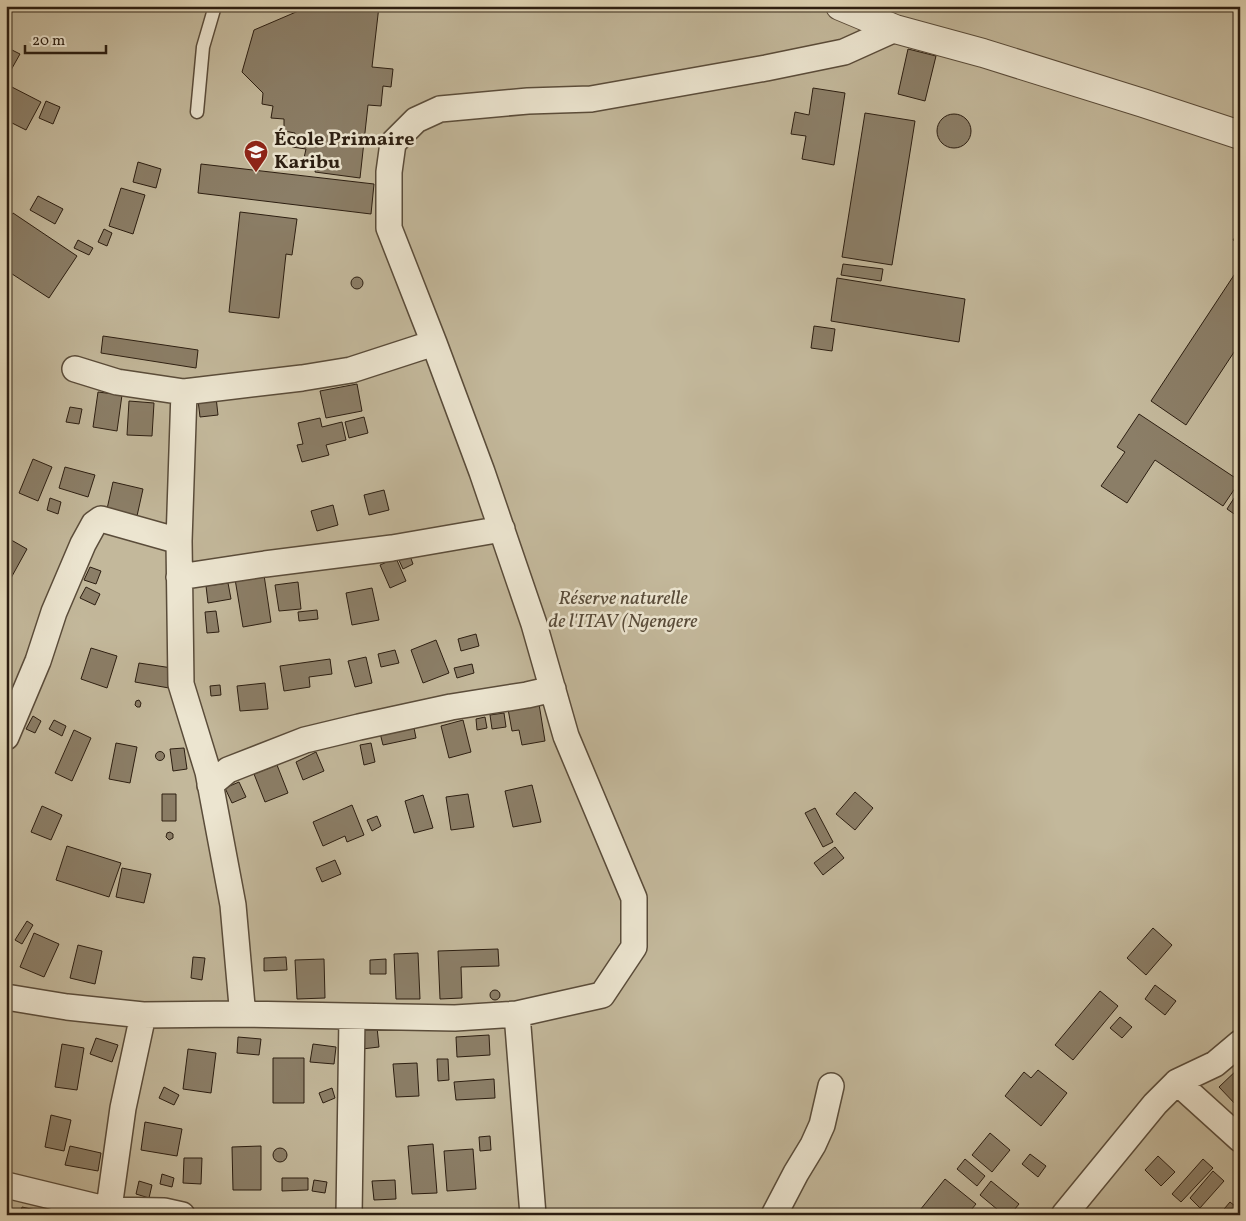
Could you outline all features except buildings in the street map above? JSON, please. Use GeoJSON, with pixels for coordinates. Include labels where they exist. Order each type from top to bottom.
{"type":"FeatureCollection","features":[{"type":"Feature","properties":{"kind":"street"},"geometry":{"type":"LineString","coordinates":[[840,6],[895,29],[983,53],[1240,135]]}},
{"type":"Feature","properties":{"kind":"street"},"geometry":{"type":"LineString","coordinates":[[6,997],[67,1007],[143,1015],[238,1014],[454,1018],[517,1014],[602,994],[634,947],[634,898],[566,736],[534,624],[502,529],[434,343],[389,228],[388,172],[393,142],[416,120],[440,109],[528,101],[590,99],[766,68],[844,52],[895,29]]}},
{"type":"Feature","properties":{"kind":"street"},"geometry":{"type":"LineString","coordinates":[[75,369],[117,382],[184,392],[302,378],[351,370],[434,343]]}},
{"type":"Feature","properties":{"kind":"street"},"geometry":{"type":"LineString","coordinates":[[184,392],[179,541],[181,684],[208,772],[233,905],[242,1006],[238,1014]]}},
{"type":"Feature","properties":{"kind":"street"},"geometry":{"type":"LineString","coordinates":[[6,737],[38,661],[54,612],[83,544],[94,524],[101,519],[179,541]]}},
{"type":"Feature","properties":{"kind":"street"},"geometry":{"type":"LineString","coordinates":[[179,576],[392,548],[502,529]]}},
{"type":"Feature","properties":{"kind":"street"},"geometry":{"type":"LineString","coordinates":[[210,785],[228,770],[305,740],[451,707],[553,689]]}},
{"type":"Feature","properties":{"kind":"street"},"geometry":{"type":"LineString","coordinates":[[517,1014],[533,1215]]}},
{"type":"Feature","properties":{"kind":"street"},"geometry":{"type":"LineString","coordinates":[[108,1212],[123,1108],[143,1015]]}},
{"type":"Feature","properties":{"kind":"street"},"geometry":{"type":"LineString","coordinates":[[349,1215],[352,1017]]}},
{"type":"Feature","properties":{"kind":"street"},"geometry":{"type":"LineString","coordinates":[[1064,1215],[1155,1104],[1177,1082],[1215,1064],[1240,1042]]}},
{"type":"Feature","properties":{"kind":"street"},"geometry":{"type":"LineString","coordinates":[[1177,1082],[1240,1139]]}},
{"type":"Feature","properties":{"kind":"street"},"geometry":{"type":"LineString","coordinates":[[774,1215],[822,1125],[831,1086]]}},
{"type":"Feature","properties":{"kind":"street"},"geometry":{"type":"LineString","coordinates":[[6,1185],[108,1212],[164,1211],[182,1215]]}},
{"type":"Feature","properties":{"kind":"lane"},"geometry":{"type":"LineString","coordinates":[[197,112],[202,47],[216,6]]}},
{"type":"Feature","properties":{"kind":"green space","name":"Réserve naturelle de l'ITAV (Ngengere"},"geometry":{"type":"Polygon","coordinates":[[[6,6],[1240,6],[1240,1215],[6,1215],[6,6]]]}},
{"type":"Feature","properties":{"kind":"place","name":"École Primaire Karibu"},"geometry":{"type":"Point","coordinates":[256,173]}}]}
